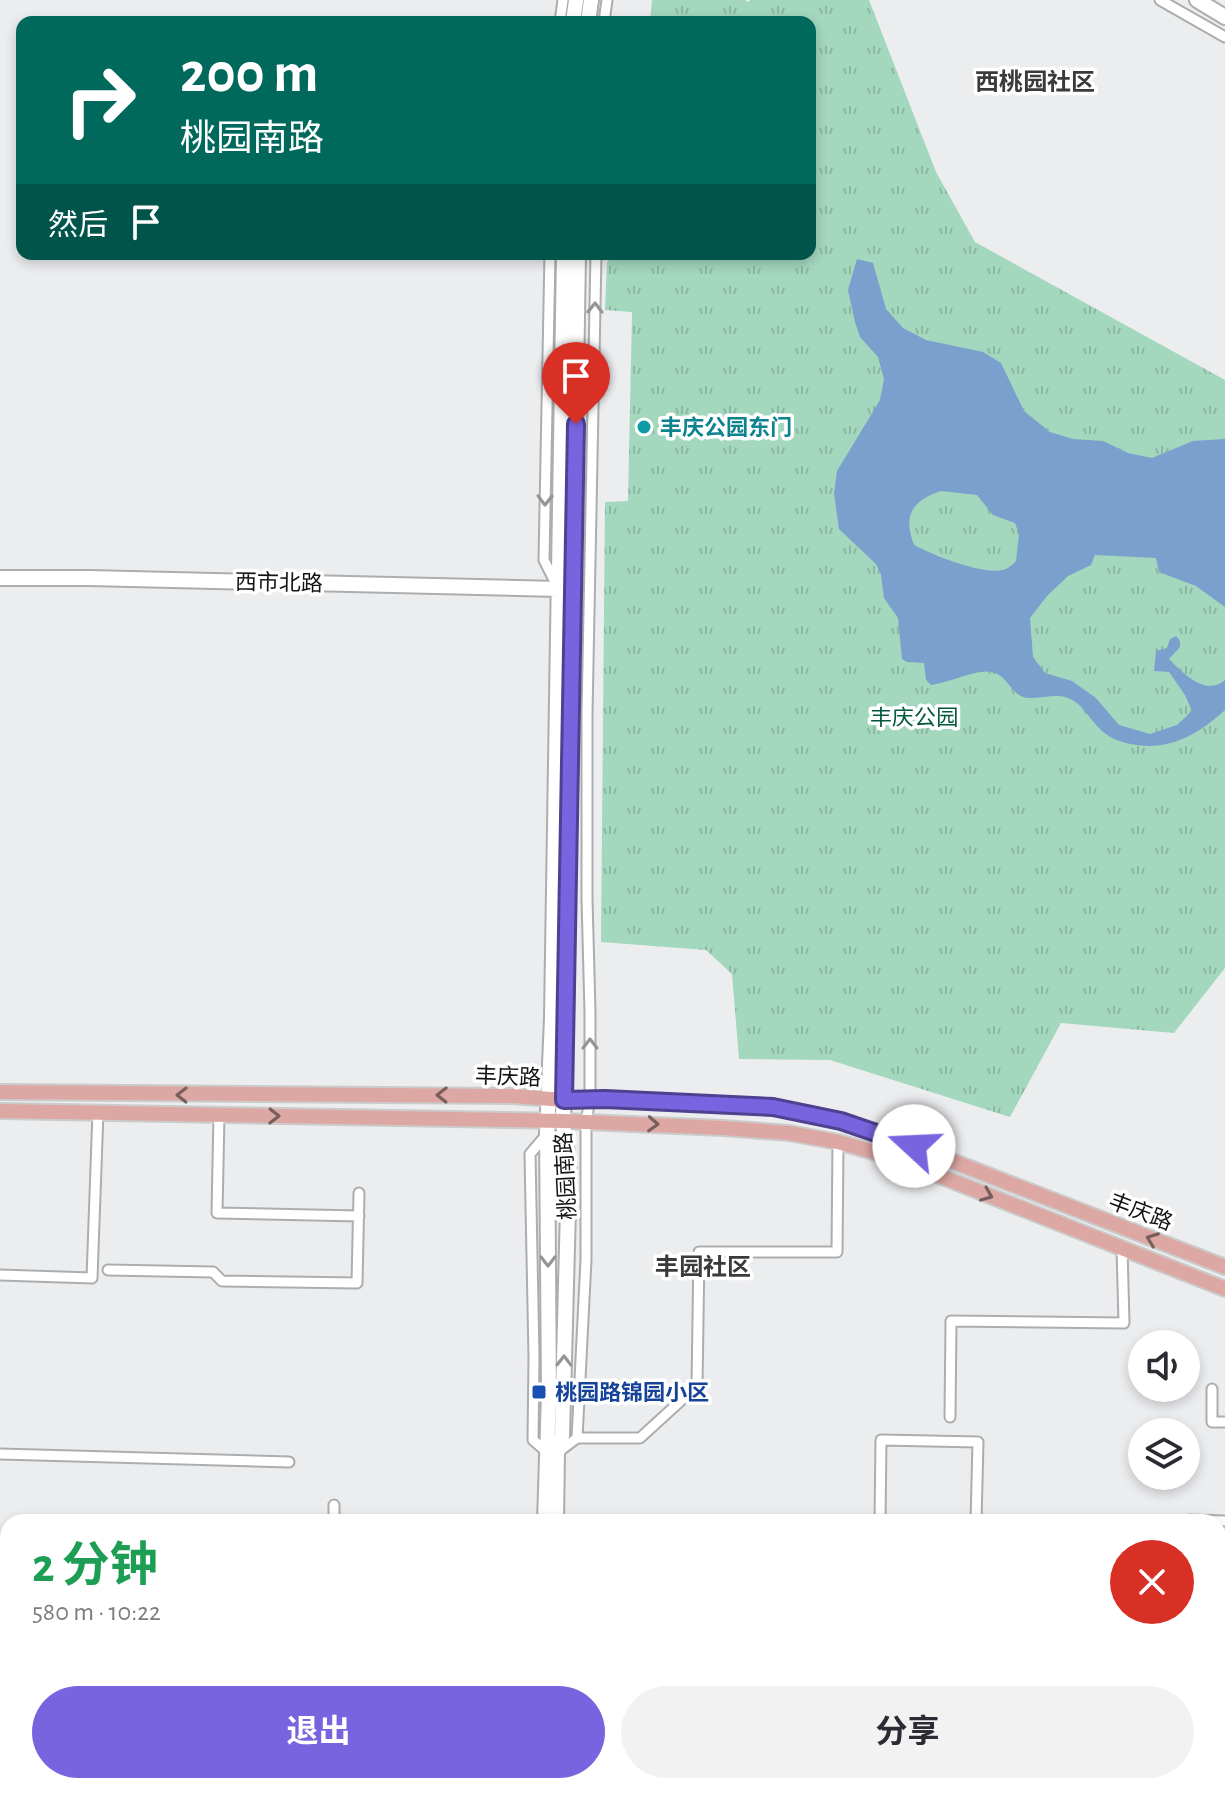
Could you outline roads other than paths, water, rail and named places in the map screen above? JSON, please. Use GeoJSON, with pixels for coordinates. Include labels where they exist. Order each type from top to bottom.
{"type":"FeatureCollection","features":[{"type":"Feature","properties":{"kind":"main road"},"geometry":{"type":"LineString","coordinates":[[1197,0],[1225,17]]}},
{"type":"Feature","properties":{"kind":"main road","name":"桃园南路"},"geometry":{"type":"LineString","coordinates":[[556,1514],[549,1393],[552,1125],[548,1099],[552,1018],[564,260]]}},
{"type":"Feature","properties":{"kind":"main road","name":"桃园南路"},"geometry":{"type":"LineString","coordinates":[[546,1514],[552,1452],[562,1436],[569,1171],[552,1125],[564,1100],[578,260]]}},
{"type":"Feature","properties":{"kind":"main road"},"geometry":{"type":"LineString","coordinates":[[0,591],[6,578]]}},
{"type":"Feature","properties":{"kind":"main road","name":"西市北路"},"geometry":{"type":"LineString","coordinates":[[6,578],[559,589]]}},
{"type":"Feature","properties":{"kind":"main road","name":"丰庆路"},"geometry":{"type":"LineString","coordinates":[[0,1092],[513,1096],[773,1107],[841,1121],[885,1135],[1225,1267]]}},
{"type":"Feature","properties":{"kind":"main road","name":"丰庆路"},"geometry":{"type":"LineString","coordinates":[[0,1111],[552,1125],[586,1122],[770,1131],[838,1142],[892,1157],[1225,1289]]}},
{"type":"Feature","properties":{"kind":"street"},"geometry":{"type":"LineString","coordinates":[[1160,0],[1225,37]]}},
{"type":"Feature","properties":{"kind":"street"},"geometry":{"type":"LineString","coordinates":[[550,260],[544,560],[559,589]]}},
{"type":"Feature","properties":{"kind":"street"},"geometry":{"type":"LineString","coordinates":[[577,1438],[586,1260],[586,1122],[590,1099],[587,714],[596,260]]}},
{"type":"Feature","properties":{"kind":"street"},"geometry":{"type":"LineString","coordinates":[[0,1275],[92,1278],[98,1112]]}},
{"type":"Feature","properties":{"kind":"street"},"geometry":{"type":"LineString","coordinates":[[219,1115],[217,1213],[359,1216]]}},
{"type":"Feature","properties":{"kind":"street"},"geometry":{"type":"LineString","coordinates":[[552,1452],[577,1438],[640,1438],[697,1386],[699,1252],[837,1252],[838,1142]]}},
{"type":"Feature","properties":{"kind":"street"},"geometry":{"type":"LineString","coordinates":[[108,1270],[213,1272],[222,1281],[357,1283],[359,1193]]}},
{"type":"Feature","properties":{"kind":"street"},"geometry":{"type":"LineString","coordinates":[[950,1417],[951,1321],[1124,1323],[1122,1248]]}},
{"type":"Feature","properties":{"kind":"street"},"geometry":{"type":"LineString","coordinates":[[1212,1389],[1212,1422],[1225,1422]]}},
{"type":"Feature","properties":{"kind":"street"},"geometry":{"type":"LineString","coordinates":[[880,1514],[881,1440],[978,1442],[976,1514]]}},
{"type":"Feature","properties":{"kind":"street"},"geometry":{"type":"LineString","coordinates":[[0,1454],[289,1462]]}},
{"type":"Feature","properties":{"kind":"street"},"geometry":{"type":"LineString","coordinates":[[334,1505],[334,1514]]}},
{"type":"Feature","properties":{"kind":"water"},"geometry":{"type":"Polygon","coordinates":[[[857,259],[873,263],[886,309],[903,328],[926,340],[983,352],[1001,363],[1024,411],[1050,432],[1073,439],[1103,441],[1128,453],[1152,458],[1193,441],[1225,439],[1225,607],[1196,586],[1159,572],[1156,558],[1095,555],[1091,565],[1068,576],[1030,618],[1033,657],[1045,673],[1072,681],[1096,698],[1119,725],[1150,734],[1177,725],[1192,711],[1169,672],[1154,671],[1156,651],[1167,648],[1170,639],[1176,636],[1180,647],[1169,659],[1203,685],[1218,685],[1225,680],[1225,710],[1206,726],[1174,742],[1150,746],[1131,744],[1107,735],[1081,707],[1068,698],[1024,697],[1000,675],[991,672],[979,672],[931,685],[926,680],[924,663],[902,659],[898,618],[884,598],[876,564],[839,529],[834,493],[837,471],[880,400],[884,379],[878,357],[860,337],[848,290],[857,259]],[[941,491],[916,505],[909,526],[914,545],[973,568],[997,571],[1010,566],[1016,561],[1019,534],[1015,523],[993,515],[977,495],[941,491]]]}},
{"type":"Feature","properties":{"kind":"place","name":"丰庆公园东门"},"geometry":{"type":"Point","coordinates":[644,427]}},
{"type":"Feature","properties":{"kind":"place","name":"桃园路锦园小区"},"geometry":{"type":"Point","coordinates":[539,1392]}},
{"type":"Feature","properties":{"kind":"district","name":"西桃园社区"},"geometry":{"type":"Point","coordinates":[1035,82]}},
{"type":"Feature","properties":{"kind":"district","name":"丰园社区"},"geometry":{"type":"Point","coordinates":[703,1267]}},
{"type":"Feature","properties":{"kind":"park label","name":"丰庆公园"},"geometry":{"type":"Point","coordinates":[914,717]}}]}
